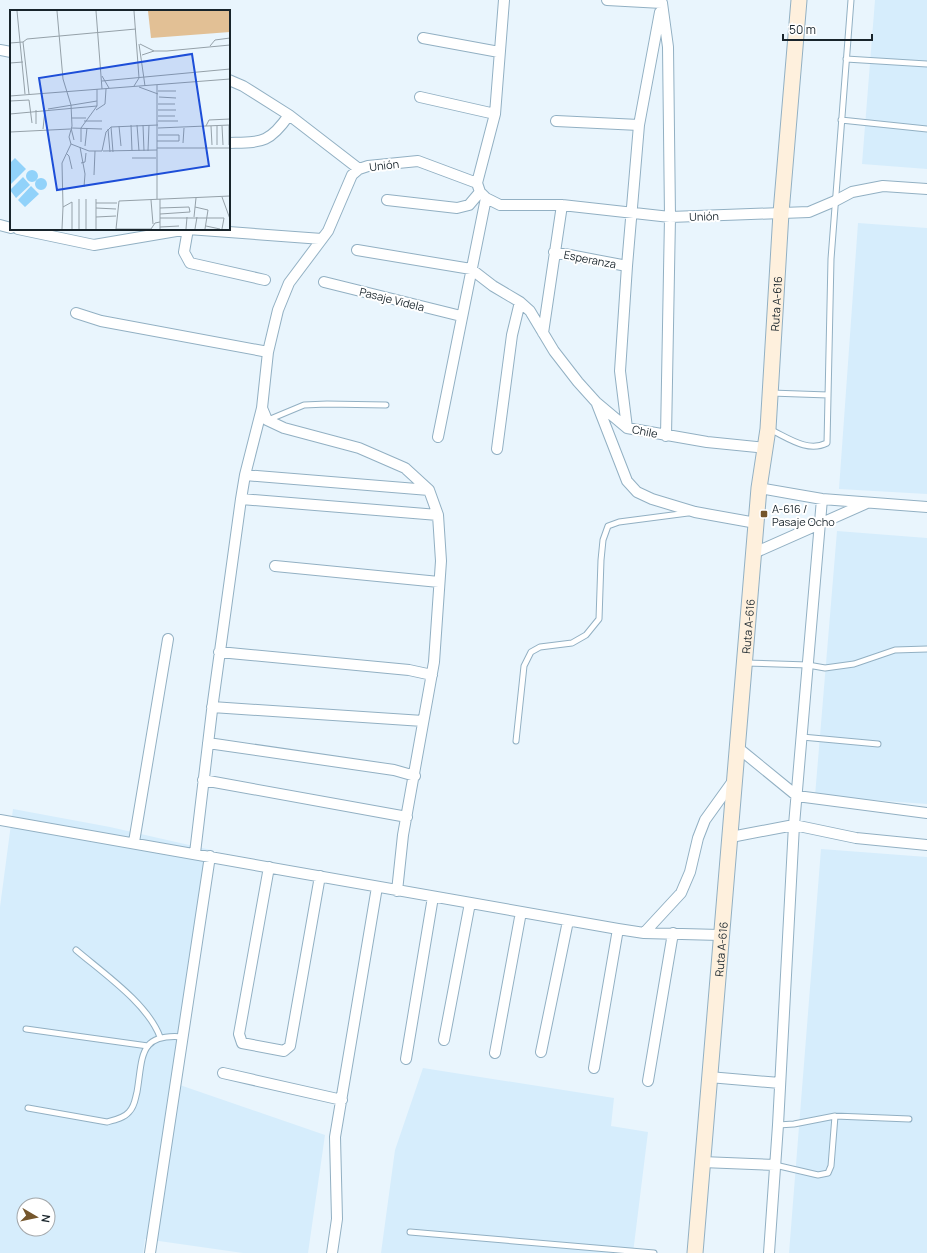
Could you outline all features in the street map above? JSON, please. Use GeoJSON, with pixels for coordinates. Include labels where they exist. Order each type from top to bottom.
{"type":"FeatureCollection","features":[{"type":"Feature","properties":{"kind":"main road","name":"Ruta A-616"},"geometry":{"type":"LineString","coordinates":[[694,1253],[720,935],[731,837],[734,780],[759,488],[768,428],[781,213],[799,0]]}},
{"type":"Feature","properties":{"kind":"street"},"geometry":{"type":"LineString","coordinates":[[438,437],[471,269],[481,191],[496,114],[498,52],[504,0]]}},
{"type":"Feature","properties":{"kind":"street"},"geometry":{"type":"LineString","coordinates":[[607,0],[662,2]]}},
{"type":"Feature","properties":{"kind":"street"},"geometry":{"type":"LineString","coordinates":[[627,428],[620,371],[626,266],[632,214],[639,125],[662,2]]}},
{"type":"Feature","properties":{"kind":"street"},"geometry":{"type":"LineString","coordinates":[[662,2],[668,47],[670,217],[666,436]]}},
{"type":"Feature","properties":{"kind":"street"},"geometry":{"type":"LineString","coordinates":[[423,38],[498,52]]}},
{"type":"Feature","properties":{"kind":"street"},"geometry":{"type":"LineString","coordinates":[[0,50],[10,52]]}},
{"type":"Feature","properties":{"kind":"street"},"geometry":{"type":"LineString","coordinates":[[230,80],[243,86],[289,116],[359,169]]}},
{"type":"Feature","properties":{"kind":"street"},"geometry":{"type":"LineString","coordinates":[[420,97],[496,114]]}},
{"type":"Feature","properties":{"kind":"street"},"geometry":{"type":"LineString","coordinates":[[230,142],[258,142],[268,138],[279,130],[289,116]]}},
{"type":"Feature","properties":{"kind":"street"},"geometry":{"type":"LineString","coordinates":[[556,121],[639,125]]}},
{"type":"Feature","properties":{"kind":"street","name":"Unión"},"geometry":{"type":"LineString","coordinates":[[195,853],[219,652],[241,499],[245,474],[262,408],[268,352],[278,310],[289,283],[328,231],[352,175],[359,169],[368,166],[418,161],[481,191],[500,206],[562,205],[632,214],[670,217],[809,212],[852,192],[883,186],[927,189]]}},
{"type":"Feature","properties":{"kind":"street"},"geometry":{"type":"LineString","coordinates":[[387,200],[457,208],[469,205],[481,191]]}},
{"type":"Feature","properties":{"kind":"street"},"geometry":{"type":"LineString","coordinates":[[543,333],[562,205]]}},
{"type":"Feature","properties":{"kind":"street"},"geometry":{"type":"LineString","coordinates":[[0,225],[10,228]]}},
{"type":"Feature","properties":{"kind":"street"},"geometry":{"type":"LineString","coordinates":[[23,230],[94,245],[188,230],[322,239]]}},
{"type":"Feature","properties":{"kind":"street"},"geometry":{"type":"LineString","coordinates":[[188,230],[184,252],[190,263],[265,280]]}},
{"type":"Feature","properties":{"kind":"street"},"geometry":{"type":"LineString","coordinates":[[357,250],[471,269]]}},
{"type":"Feature","properties":{"kind":"street","name":"Esperanza"},"geometry":{"type":"LineString","coordinates":[[554,252],[626,266]]}},
{"type":"Feature","properties":{"kind":"street","name":"Chile"},"geometry":{"type":"LineString","coordinates":[[471,269],[493,286],[520,302],[530,311],[554,351],[596,402],[627,428],[666,436],[766,448]]}},
{"type":"Feature","properties":{"kind":"street","name":"Pasaje Videla"},"geometry":{"type":"LineString","coordinates":[[324,282],[461,316]]}},
{"type":"Feature","properties":{"kind":"street"},"geometry":{"type":"LineString","coordinates":[[497,449],[512,335],[520,302]]}},
{"type":"Feature","properties":{"kind":"street"},"geometry":{"type":"LineString","coordinates":[[76,313],[101,321],[268,352]]}},
{"type":"Feature","properties":{"kind":"street"},"geometry":{"type":"LineString","coordinates":[[596,402],[627,481],[637,492],[647,497],[695,512],[756,523]]}},
{"type":"Feature","properties":{"kind":"street"},"geometry":{"type":"LineString","coordinates":[[262,408],[267,420],[284,428],[359,448],[404,468],[429,490],[438,515],[441,561],[432,675],[415,776],[406,818],[397,891]]}},
{"type":"Feature","properties":{"kind":"street"},"geometry":{"type":"LineString","coordinates":[[245,474],[429,490]]}},
{"type":"Feature","properties":{"kind":"street"},"geometry":{"type":"LineString","coordinates":[[759,488],[822,499],[927,507]]}},
{"type":"Feature","properties":{"kind":"street"},"geometry":{"type":"LineString","coordinates":[[241,499],[438,515]]}},
{"type":"Feature","properties":{"kind":"street"},"geometry":{"type":"LineString","coordinates":[[769,1253],[778,1124],[796,796],[822,499]]}},
{"type":"Feature","properties":{"kind":"street"},"geometry":{"type":"LineString","coordinates":[[754,553],[869,502]]}},
{"type":"Feature","properties":{"kind":"street"},"geometry":{"type":"LineString","coordinates":[[275,566],[439,582]]}},
{"type":"Feature","properties":{"kind":"street"},"geometry":{"type":"LineString","coordinates":[[134,842],[168,639]]}},
{"type":"Feature","properties":{"kind":"street"},"geometry":{"type":"LineString","coordinates":[[219,652],[409,670],[432,675]]}},
{"type":"Feature","properties":{"kind":"street"},"geometry":{"type":"LineString","coordinates":[[212,708],[423,722]]}},
{"type":"Feature","properties":{"kind":"street"},"geometry":{"type":"LineString","coordinates":[[208,743],[394,770],[415,776]]}},
{"type":"Feature","properties":{"kind":"street"},"geometry":{"type":"LineString","coordinates":[[737,747],[796,796],[927,813]]}},
{"type":"Feature","properties":{"kind":"street"},"geometry":{"type":"LineString","coordinates":[[203,780],[406,818]]}},
{"type":"Feature","properties":{"kind":"street"},"geometry":{"type":"LineString","coordinates":[[644,933],[681,893],[690,872],[698,838],[705,820],[734,780]]}},
{"type":"Feature","properties":{"kind":"street"},"geometry":{"type":"LineString","coordinates":[[0,820],[134,842],[397,891],[618,929],[644,933],[720,935]]}},
{"type":"Feature","properties":{"kind":"street"},"geometry":{"type":"LineString","coordinates":[[731,837],[794,825],[856,838],[927,845]]}},
{"type":"Feature","properties":{"kind":"street"},"geometry":{"type":"LineString","coordinates":[[150,1253],[210,856]]}},
{"type":"Feature","properties":{"kind":"street"},"geometry":{"type":"LineString","coordinates":[[269,867],[239,1034],[242,1043],[284,1051],[290,1046],[320,876]]}},
{"type":"Feature","properties":{"kind":"street"},"geometry":{"type":"LineString","coordinates":[[332,1253],[337,1219],[335,1136],[377,887]]}},
{"type":"Feature","properties":{"kind":"street"},"geometry":{"type":"LineString","coordinates":[[406,1059],[433,897]]}},
{"type":"Feature","properties":{"kind":"street"},"geometry":{"type":"LineString","coordinates":[[444,1040],[470,903]]}},
{"type":"Feature","properties":{"kind":"street"},"geometry":{"type":"LineString","coordinates":[[495,1053],[521,912]]}},
{"type":"Feature","properties":{"kind":"street"},"geometry":{"type":"LineString","coordinates":[[541,1052],[568,921]]}},
{"type":"Feature","properties":{"kind":"street"},"geometry":{"type":"LineString","coordinates":[[594,1068],[618,929]]}},
{"type":"Feature","properties":{"kind":"street"},"geometry":{"type":"LineString","coordinates":[[648,1081],[672,933]]}},
{"type":"Feature","properties":{"kind":"street"},"geometry":{"type":"LineString","coordinates":[[223,1073],[342,1100]]}},
{"type":"Feature","properties":{"kind":"street"},"geometry":{"type":"LineString","coordinates":[[709,1077],[780,1083]]}},
{"type":"Feature","properties":{"kind":"street"},"geometry":{"type":"LineString","coordinates":[[702,1162],[775,1165]]}},
{"type":"Feature","properties":{"kind":"lane"},"geometry":{"type":"LineString","coordinates":[[768,428],[808,447],[819,447],[827,443],[831,259],[851,0]]}},
{"type":"Feature","properties":{"kind":"lane"},"geometry":{"type":"LineString","coordinates":[[846,59],[927,64]]}},
{"type":"Feature","properties":{"kind":"lane"},"geometry":{"type":"LineString","coordinates":[[841,120],[927,129]]}},
{"type":"Feature","properties":{"kind":"lane"},"geometry":{"type":"LineString","coordinates":[[770,393],[828,395]]}},
{"type":"Feature","properties":{"kind":"lane"},"geometry":{"type":"LineString","coordinates":[[267,420],[304,405],[386,405]]}},
{"type":"Feature","properties":{"kind":"lane"},"geometry":{"type":"LineString","coordinates":[[516,741],[524,666],[531,652],[540,647],[572,643],[586,635],[599,619],[601,560],[603,540],[608,526],[619,522],[695,512]]}},
{"type":"Feature","properties":{"kind":"lane"},"geometry":{"type":"LineString","coordinates":[[744,663],[808,665],[825,668],[854,664],[895,650],[927,649]]}},
{"type":"Feature","properties":{"kind":"lane"},"geometry":{"type":"LineString","coordinates":[[802,737],[878,744]]}},
{"type":"Feature","properties":{"kind":"lane"},"geometry":{"type":"LineString","coordinates":[[76,950],[144,1010],[156,1025],[160,1037]]}},
{"type":"Feature","properties":{"kind":"lane"},"geometry":{"type":"LineString","coordinates":[[26,1029],[148,1046]]}},
{"type":"Feature","properties":{"kind":"lane"},"geometry":{"type":"LineString","coordinates":[[28,1108],[107,1122],[120,1118],[129,1112],[134,1104],[144,1056],[152,1040],[166,1036],[183,1037]]}},
{"type":"Feature","properties":{"kind":"lane"},"geometry":{"type":"LineString","coordinates":[[778,1124],[794,1124],[835,1116],[909,1119]]}},
{"type":"Feature","properties":{"kind":"lane"},"geometry":{"type":"LineString","coordinates":[[775,1165],[823,1176],[828,1173],[831,1166],[835,1116]]}},
{"type":"Feature","properties":{"kind":"lane"},"geometry":{"type":"LineString","coordinates":[[410,1232],[654,1253]]}},
{"type":"Feature","properties":{"kind":"shaded area"},"geometry":{"type":"Polygon","coordinates":[[[875,0],[927,0],[927,169],[862,164],[875,0]]]}},
{"type":"Feature","properties":{"kind":"shaded area"},"geometry":{"type":"Polygon","coordinates":[[[858,223],[927,228],[927,494],[839,489],[858,223]]]}},
{"type":"Feature","properties":{"kind":"shaded area"},"geometry":{"type":"Polygon","coordinates":[[[837,531],[927,538],[927,804],[815,796],[837,531]]]}},
{"type":"Feature","properties":{"kind":"shaded area"},"geometry":{"type":"Polygon","coordinates":[[[13,809],[110,827],[211,850],[174,1083],[325,1135],[308,1253],[243,1253],[145,1239],[143,1253],[0,1253],[0,907],[13,809]]]}},
{"type":"Feature","properties":{"kind":"shaded area"},"geometry":{"type":"Polygon","coordinates":[[[821,849],[927,857],[927,1253],[789,1253],[821,849]]]}},
{"type":"Feature","properties":{"kind":"shaded area"},"geometry":{"type":"Polygon","coordinates":[[[423,1068],[614,1098],[611,1126],[648,1132],[633,1253],[381,1253],[395,1150],[423,1068]]]}},
{"type":"Feature","properties":{"kind":"place","name":"A-616 / Pasaje Ocho"},"geometry":{"type":"Point","coordinates":[764,514]}}]}
